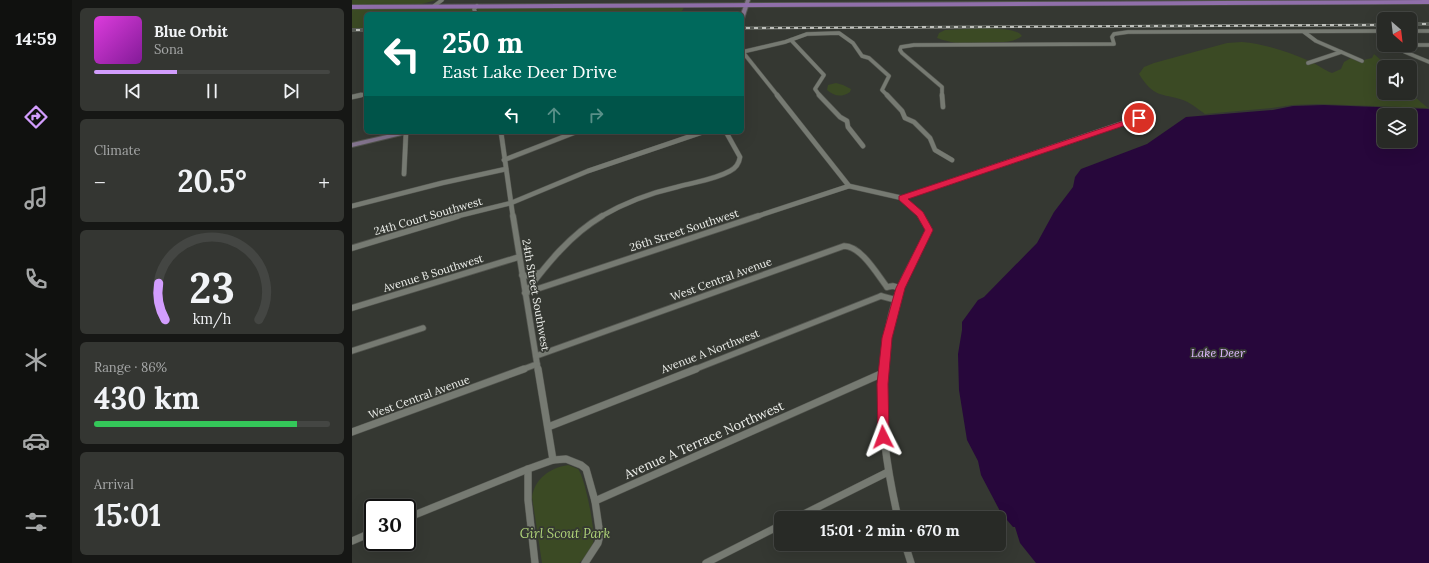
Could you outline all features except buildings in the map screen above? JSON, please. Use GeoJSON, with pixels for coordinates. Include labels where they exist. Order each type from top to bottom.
{"type":"FeatureCollection","features":[{"type":"Feature","properties":{"kind":"main road"},"geometry":{"type":"LineString","coordinates":[[352,6],[476,6],[747,2],[1429,2]]}},
{"type":"Feature","properties":{"kind":"street"},"geometry":{"type":"LineString","coordinates":[[434,6],[442,0]]}},
{"type":"Feature","properties":{"kind":"street"},"geometry":{"type":"LineString","coordinates":[[744,12],[747,2]]}},
{"type":"Feature","properties":{"kind":"street"},"geometry":{"type":"LineString","coordinates":[[475,12],[474,9],[476,6]]}},
{"type":"Feature","properties":{"kind":"street"},"geometry":{"type":"LineString","coordinates":[[1417,31],[1429,31]]}},
{"type":"Feature","properties":{"kind":"street"},"geometry":{"type":"LineString","coordinates":[[1304,32],[1316,41],[1362,61]]}},
{"type":"Feature","properties":{"kind":"street"},"geometry":{"type":"LineString","coordinates":[[943,107],[942,87],[902,53],[900,50],[901,48],[914,45],[1114,44],[1112,37],[1114,34],[1123,33],[1377,32]]}},
{"type":"Feature","properties":{"kind":"street"},"geometry":{"type":"LineString","coordinates":[[744,53],[809,35],[843,35],[861,51],[862,56],[870,58],[888,76],[882,90],[902,111],[905,118],[914,122],[930,138],[931,145],[940,155],[952,160]]}},
{"type":"Feature","properties":{"kind":"street"},"geometry":{"type":"LineString","coordinates":[[792,40],[824,75],[815,91],[838,115],[847,120],[848,127],[863,146]]}},
{"type":"Feature","properties":{"kind":"street"},"geometry":{"type":"LineString","coordinates":[[1417,45],[1429,45]]}},
{"type":"Feature","properties":{"kind":"street"},"geometry":{"type":"LineString","coordinates":[[1308,64],[1341,52]]}},
{"type":"Feature","properties":{"kind":"street"},"geometry":{"type":"LineString","coordinates":[[1405,52],[1429,62]]}},
{"type":"Feature","properties":{"kind":"street"},"geometry":{"type":"LineString","coordinates":[[744,56],[804,127],[849,186],[902,198],[920,214],[929,230],[900,288],[887,338],[883,373],[882,427],[888,472],[896,511]]}},
{"type":"Feature","properties":{"kind":"street"},"geometry":{"type":"LineString","coordinates":[[352,97],[364,94]]}},
{"type":"Feature","properties":{"kind":"street"},"geometry":{"type":"LineString","coordinates":[[902,198],[1141,117]]}},
{"type":"Feature","properties":{"kind":"street"},"geometry":{"type":"LineString","coordinates":[[352,140],[379,134]]}},
{"type":"Feature","properties":{"kind":"street"},"geometry":{"type":"LineString","coordinates":[[352,145],[398,134]]}},
{"type":"Feature","properties":{"kind":"street"},"geometry":{"type":"LineString","coordinates":[[404,174],[406,134]]}},
{"type":"Feature","properties":{"kind":"street","name":"24th Street Southwest"},"geometry":{"type":"LineString","coordinates":[[501,134],[519,257],[553,460]]}},
{"type":"Feature","properties":{"kind":"street"},"geometry":{"type":"LineString","coordinates":[[504,160],[571,134]]}},
{"type":"Feature","properties":{"kind":"street","name":"24th Court Southwest"},"geometry":{"type":"LineString","coordinates":[[352,248],[464,214],[511,204],[588,171],[697,134]]}},
{"type":"Feature","properties":{"kind":"street"},"geometry":{"type":"LineString","coordinates":[[525,293],[539,273],[560,248],[575,234],[608,212],[642,197],[731,171],[739,163],[740,157],[727,134]]}},
{"type":"Feature","properties":{"kind":"street"},"geometry":{"type":"LineString","coordinates":[[352,206],[442,183],[506,169]]}},
{"type":"Feature","properties":{"kind":"street","name":"26th Street Southwest"},"geometry":{"type":"LineString","coordinates":[[525,293],[849,186]]}},
{"type":"Feature","properties":{"kind":"street","name":"West Central Avenue"},"geometry":{"type":"LineString","coordinates":[[536,356],[844,246],[850,246],[858,250],[887,287]]}},
{"type":"Feature","properties":{"kind":"street","name":"Avenue B Southwest"},"geometry":{"type":"LineString","coordinates":[[352,308],[519,257]]}},
{"type":"Feature","properties":{"kind":"street"},"geometry":{"type":"LineString","coordinates":[[522,275],[528,276],[539,273]]}},
{"type":"Feature","properties":{"kind":"street"},"geometry":{"type":"LineString","coordinates":[[896,300],[881,296],[887,287],[893,286],[900,288]]}},
{"type":"Feature","properties":{"kind":"street","name":"Avenue A Northwest"},"geometry":{"type":"LineString","coordinates":[[548,427],[881,296]]}},
{"type":"Feature","properties":{"kind":"street"},"geometry":{"type":"LineString","coordinates":[[352,350],[423,328]]}},
{"type":"Feature","properties":{"kind":"street","name":"West Central Avenue"},"geometry":{"type":"LineString","coordinates":[[352,432],[537,364]]}},
{"type":"Feature","properties":{"kind":"street","name":"Avenue A Terrace Northwest"},"geometry":{"type":"LineString","coordinates":[[595,500],[883,373]]}},
{"type":"Feature","properties":{"kind":"street"},"geometry":{"type":"LineString","coordinates":[[416,514],[528,469],[553,460],[566,459],[581,465],[586,469],[595,500],[600,535],[598,544],[585,563]]}},
{"type":"Feature","properties":{"kind":"street"},"geometry":{"type":"LineString","coordinates":[[528,469],[528,500],[536,563]]}},
{"type":"Feature","properties":{"kind":"street"},"geometry":{"type":"LineString","coordinates":[[810,511],[888,472]]}},
{"type":"Feature","properties":{"kind":"street"},"geometry":{"type":"LineString","coordinates":[[706,563],[774,529]]}},
{"type":"Feature","properties":{"kind":"street"},"geometry":{"type":"LineString","coordinates":[[352,541],[364,536]]}},
{"type":"Feature","properties":{"kind":"street"},"geometry":{"type":"LineString","coordinates":[[907,551],[911,563]]}},
{"type":"Feature","properties":{"kind":"green space"},"geometry":{"type":"Polygon","coordinates":[[[352,0],[436,0],[422,4],[352,6],[352,0]]]}},
{"type":"Feature","properties":{"kind":"green space"},"geometry":{"type":"Polygon","coordinates":[[[685,6],[681,12],[478,12],[478,7],[685,6]]]}},
{"type":"Feature","properties":{"kind":"green space"},"geometry":{"type":"Polygon","coordinates":[[[352,7],[474,7],[472,9],[473,12],[364,12],[364,28],[352,28],[352,7]]]}},
{"type":"Feature","properties":{"kind":"green space"},"geometry":{"type":"Polygon","coordinates":[[[1004,29],[1018,33],[1022,36],[1011,41],[992,42],[980,47],[937,38],[939,33],[945,30],[1004,29]]]}},
{"type":"Feature","properties":{"kind":"green space"},"geometry":{"type":"Polygon","coordinates":[[[1242,42],[1267,46],[1310,61],[1332,73],[1341,69],[1344,62],[1351,58],[1364,60],[1372,58],[1374,54],[1381,60],[1377,60],[1377,100],[1417,99],[1428,108],[1319,104],[1292,105],[1205,114],[1186,101],[1154,91],[1144,82],[1139,74],[1144,67],[1154,63],[1227,43],[1242,42]]]}},
{"type":"Feature","properties":{"kind":"green space"},"geometry":{"type":"Polygon","coordinates":[[[836,83],[851,89],[850,92],[838,96],[832,94],[827,90],[828,85],[836,83]]]}},
{"type":"Feature","properties":{"kind":"green space","name":"Girl Scout Park"},"geometry":{"type":"Polygon","coordinates":[[[568,465],[578,469],[584,482],[593,528],[593,543],[586,556],[579,563],[542,563],[532,497],[536,485],[544,475],[561,466],[568,465]]]}},
{"type":"Feature","properties":{"kind":"water","name":"Lake Deer"},"geometry":{"type":"Polygon","coordinates":[[[1324,105],[1403,108],[1377,108],[1377,148],[1417,148],[1417,109],[1429,109],[1429,563],[1036,563],[1020,543],[1015,527],[1013,527],[1006,519],[1006,511],[1000,511],[981,475],[978,461],[967,440],[959,390],[958,354],[962,322],[978,300],[984,297],[1037,243],[1054,212],[1073,187],[1075,177],[1081,169],[1147,144],[1186,117],[1273,110],[1293,106],[1324,105]]]}},
{"type":"Feature","properties":{"kind":"railway"},"geometry":{"type":"LineString","coordinates":[[1417,24],[1429,24]]}},
{"type":"Feature","properties":{"kind":"railway"},"geometry":{"type":"LineString","coordinates":[[744,28],[1377,25]]}},
{"type":"Feature","properties":{"kind":"railway"},"geometry":{"type":"LineString","coordinates":[[352,30],[364,30]]}},
{"type":"Feature","properties":{"kind":"route"},"geometry":{"type":"LineString","coordinates":[[883,437],[882,406],[884,360],[887,338],[900,288],[914,257],[929,230],[920,214],[902,198],[1139,118]]}}]}
